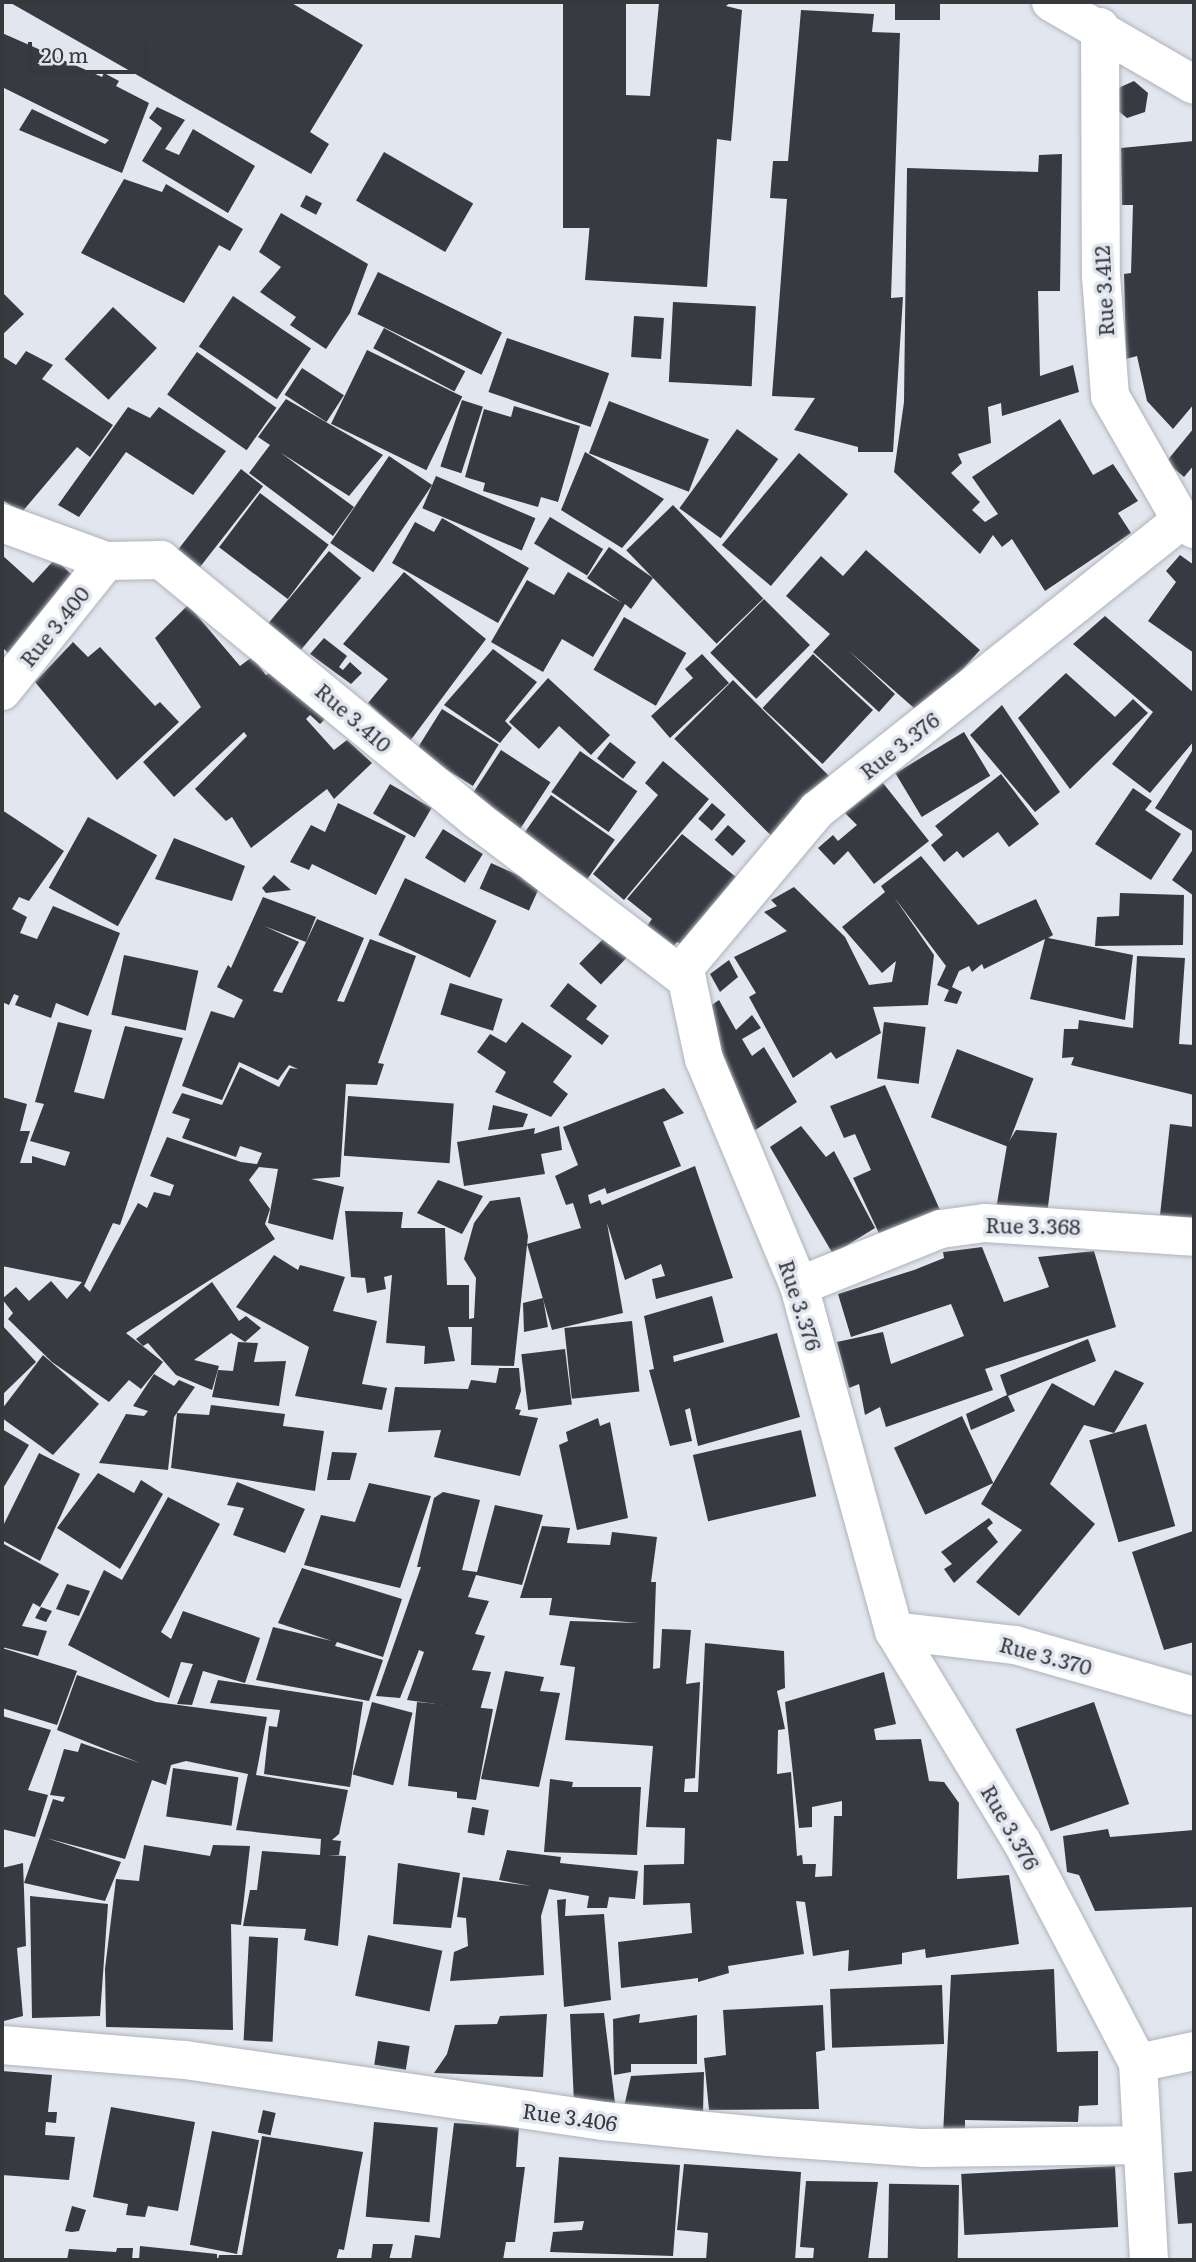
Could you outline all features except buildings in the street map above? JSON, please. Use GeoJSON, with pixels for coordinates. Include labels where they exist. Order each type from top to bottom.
{"type":"FeatureCollection","features":[{"type":"Feature","properties":{"kind":"street"},"geometry":{"type":"LineString","coordinates":[[1051,2],[1100,27],[1194,85]]}},
{"type":"Feature","properties":{"kind":"street","name":"Rue 3.412"},"geometry":{"type":"LineString","coordinates":[[1100,27],[1101,276],[1110,396],[1188,524]]}},
{"type":"Feature","properties":{"kind":"street","name":"Rue 3.410"},"geometry":{"type":"LineString","coordinates":[[2,523],[106,561],[161,560],[476,819],[681,972]]}},
{"type":"Feature","properties":{"kind":"street","name":"Rue 3.376"},"geometry":{"type":"LineString","coordinates":[[1149,2260],[1138,2063],[1022,1842],[894,1631],[799,1286],[704,1059],[681,972],[817,810],[1188,524]]}},
{"type":"Feature","properties":{"kind":"street","name":"Rue 3.400"},"geometry":{"type":"LineString","coordinates":[[2,691],[106,561]]}},
{"type":"Feature","properties":{"kind":"street","name":"Rue 3.368"},"geometry":{"type":"LineString","coordinates":[[799,1286],[941,1229],[985,1223],[1194,1237]]}},
{"type":"Feature","properties":{"kind":"street","name":"Rue 3.370"},"geometry":{"type":"LineString","coordinates":[[894,1631],[1015,1645],[1194,1696]]}},
{"type":"Feature","properties":{"kind":"street","name":"Rue 3.406"},"geometry":{"type":"LineString","coordinates":[[2,2045],[184,2060],[603,2121],[769,2137],[924,2148],[1141,2146]]}},
{"type":"Feature","properties":{"kind":"street"},"geometry":{"type":"LineString","coordinates":[[1138,2063],[1194,2051]]}}]}
